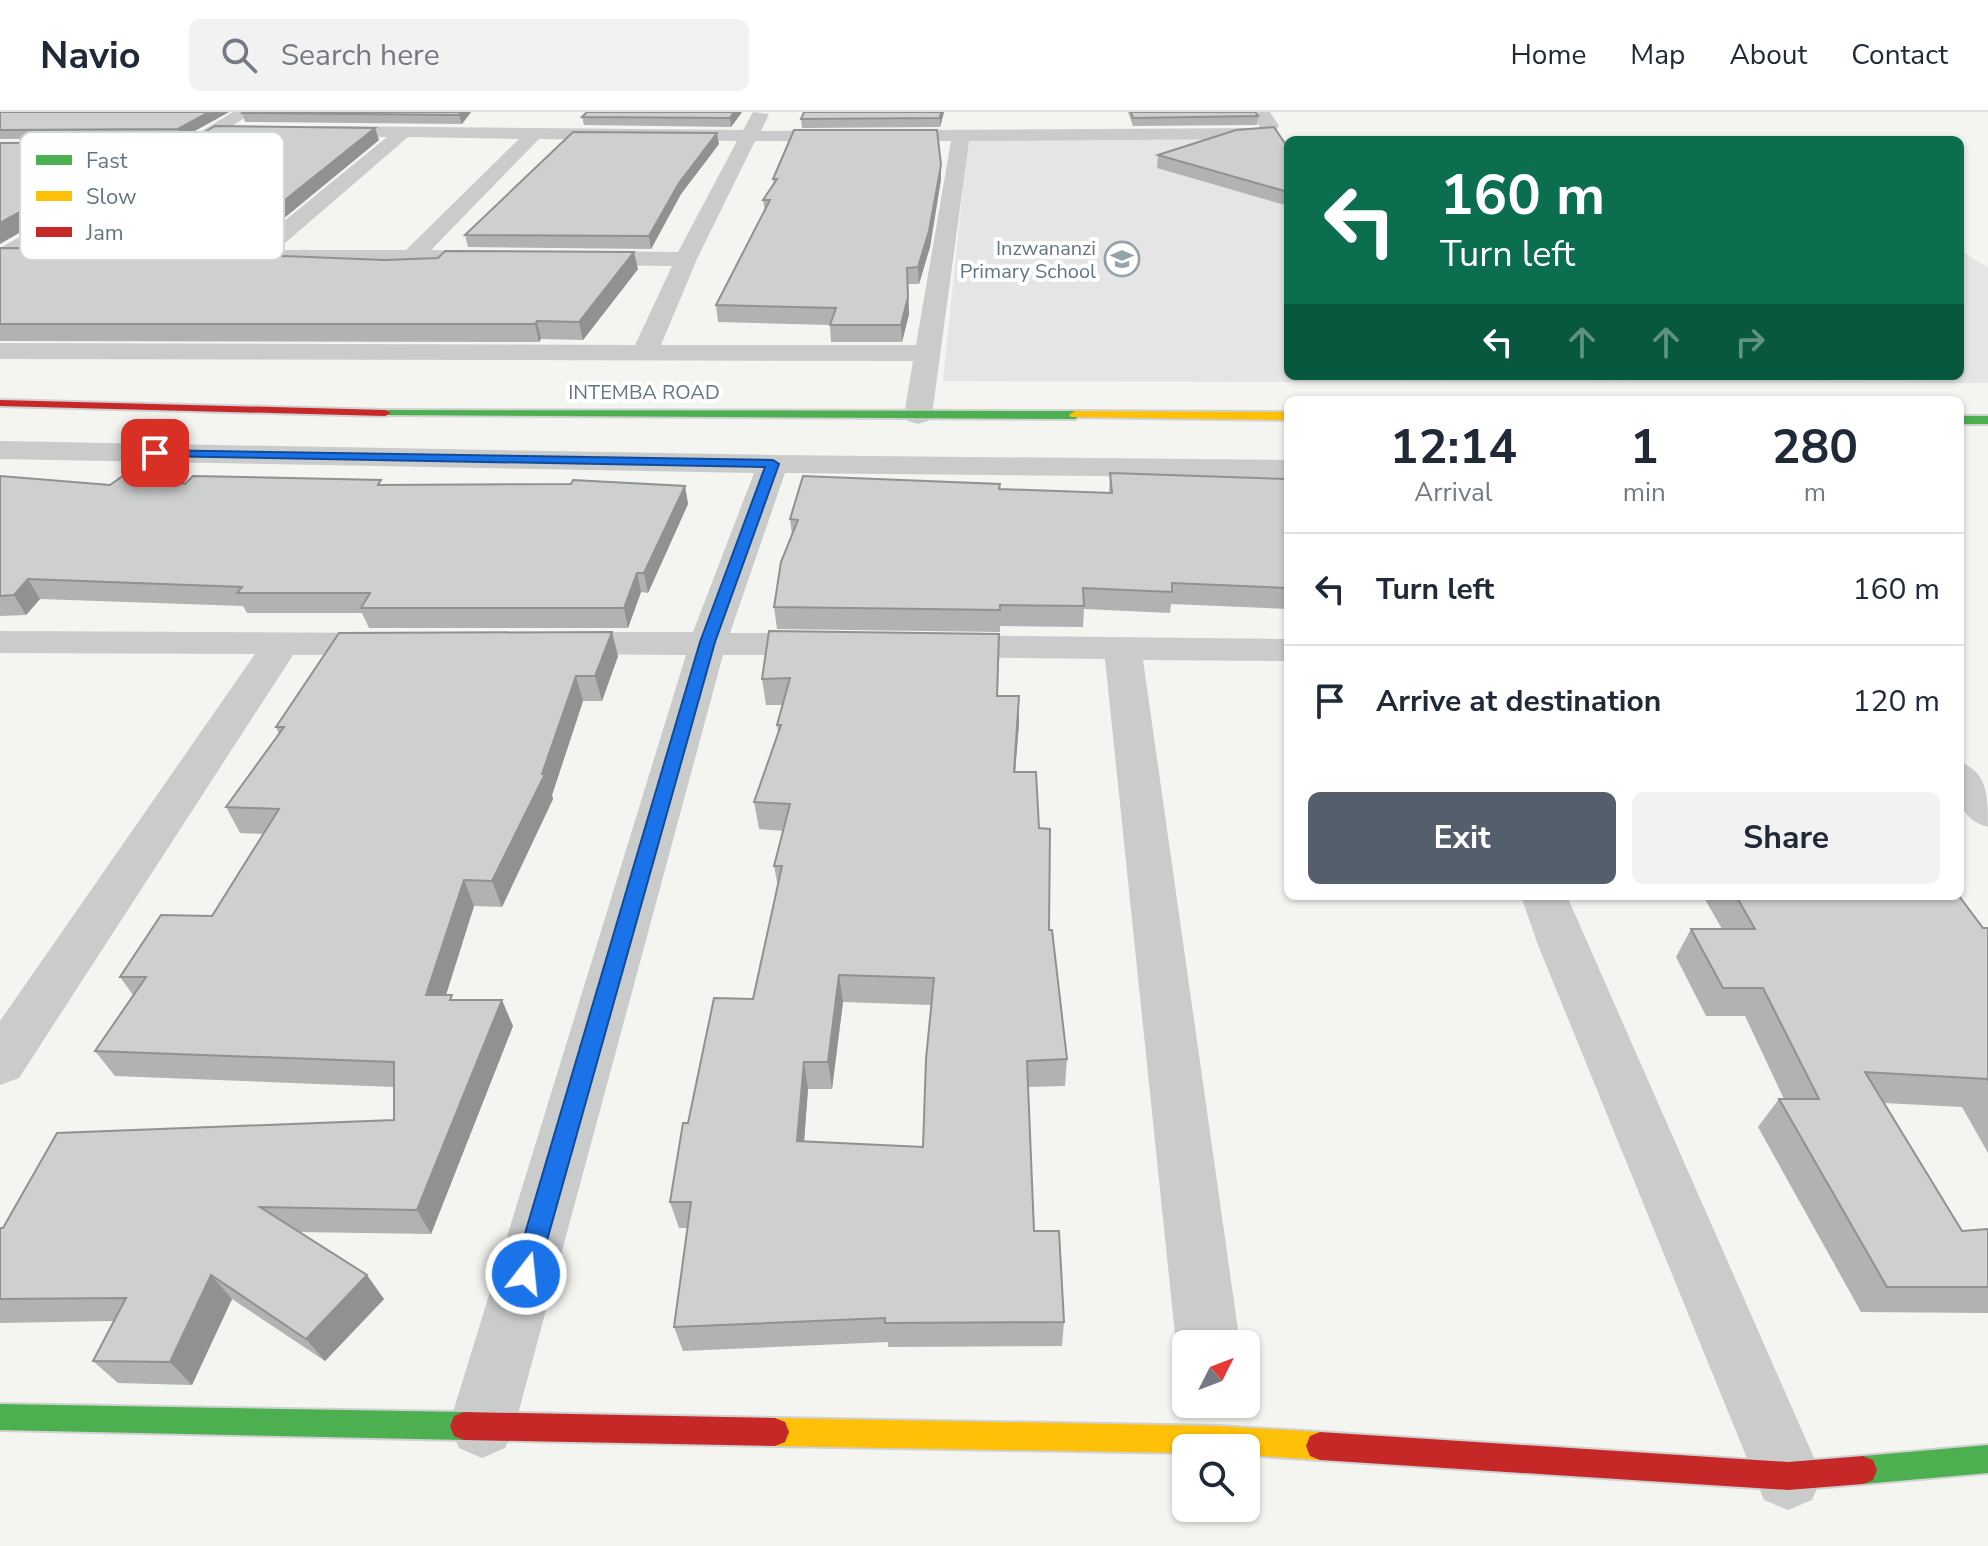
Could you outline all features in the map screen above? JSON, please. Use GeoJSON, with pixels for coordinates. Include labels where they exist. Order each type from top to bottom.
{"type":"FeatureCollection","features":[{"type":"Feature","properties":{"kind":"street"},"geometry":{"type":"LineString","coordinates":[[645,351],[686,259],[761,112]]}},
{"type":"Feature","properties":{"kind":"street"},"geometry":{"type":"LineString","coordinates":[[294,131],[751,136],[1254,134],[1266,132],[1270,126],[1261,112]]}},
{"type":"Feature","properties":{"kind":"street"},"geometry":{"type":"LineString","coordinates":[[211,132],[246,121]]}},
{"type":"Feature","properties":{"kind":"street"},"geometry":{"type":"LineString","coordinates":[[284,233],[404,132]]}},
{"type":"Feature","properties":{"kind":"street"},"geometry":{"type":"LineString","coordinates":[[413,256],[535,133]]}},
{"type":"Feature","properties":{"kind":"street"},"geometry":{"type":"LineString","coordinates":[[918,415],[925,353],[961,136]]}},
{"type":"Feature","properties":{"kind":"street"},"geometry":{"type":"LineString","coordinates":[[2,255],[20,245]]}},
{"type":"Feature","properties":{"kind":"street"},"geometry":{"type":"LineString","coordinates":[[284,256],[519,258]]}},
{"type":"Feature","properties":{"kind":"street"},"geometry":{"type":"LineString","coordinates":[[550,258],[686,259]]}},
{"type":"Feature","properties":{"kind":"street"},"geometry":{"type":"LineString","coordinates":[[0,351],[925,353]]}},
{"type":"Feature","properties":{"kind":"street","name":"INTEMBA ROAD"},"geometry":{"type":"LineString","coordinates":[[0,403],[363,413],[1284,416]]}},
{"type":"Feature","properties":{"kind":"street"},"geometry":{"type":"LineString","coordinates":[[1964,420],[1988,420]]}},
{"type":"Feature","properties":{"kind":"street"},"geometry":{"type":"LineString","coordinates":[[0,450],[773,464],[1284,469]]}},
{"type":"Feature","properties":{"kind":"street"},"geometry":{"type":"LineString","coordinates":[[482,1425],[708,642],[773,464]]}},
{"type":"Feature","properties":{"kind":"street"},"geometry":{"type":"LineString","coordinates":[[0,642],[423,643]]}},
{"type":"Feature","properties":{"kind":"street"},"geometry":{"type":"LineString","coordinates":[[518,643],[708,642],[1284,650]]}},
{"type":"Feature","properties":{"kind":"street"},"geometry":{"type":"LineString","coordinates":[[0,1063],[281,644]]}},
{"type":"Feature","properties":{"kind":"street"},"geometry":{"type":"LineString","coordinates":[[1123,649],[1206,1330]]}},
{"type":"Feature","properties":{"kind":"street"},"geometry":{"type":"LineString","coordinates":[[1964,781],[1988,812]]}},
{"type":"Feature","properties":{"kind":"street"},"geometry":{"type":"LineString","coordinates":[[1545,900],[1788,1476]]}},
{"type":"Feature","properties":{"kind":"street"},"geometry":{"type":"LineString","coordinates":[[0,1417],[482,1425],[1217,1422],[1788,1476],[1988,1459]]}},
{"type":"Feature","properties":{"kind":"shaded area","name":"Inzwananzi Primary School"},"geometry":{"type":"Polygon","coordinates":[[[968,138],[1284,140],[1284,380],[1964,380],[1964,253],[1988,268],[1988,383],[943,381],[968,138]]]}},
{"type":"Feature","properties":{"kind":"building"},"geometry":{"type":"Polygon","coordinates":[[[0,112],[209,112],[178,129],[0,130],[0,112]]]}},
{"type":"Feature","properties":{"kind":"building"},"geometry":{"type":"Polygon","coordinates":[[[243,112],[462,112],[459,115],[243,112]]]}},
{"type":"Feature","properties":{"kind":"building"},"geometry":{"type":"Polygon","coordinates":[[[587,112],[734,112],[730,118],[582,117],[587,112]]]}},
{"type":"Feature","properties":{"kind":"building"},"geometry":{"type":"Polygon","coordinates":[[[804,112],[941,112],[940,118],[801,119],[804,112]]]}},
{"type":"Feature","properties":{"kind":"building"},"geometry":{"type":"Polygon","coordinates":[[[1131,112],[1255,112],[1258,116],[1133,118],[1131,112]]]}},
{"type":"Feature","properties":{"kind":"building"},"geometry":{"type":"Polygon","coordinates":[[[215,126],[375,128],[284,201],[284,132],[205,132],[215,126]]]}},
{"type":"Feature","properties":{"kind":"building"},"geometry":{"type":"Polygon","coordinates":[[[1274,127],[1284,142],[1284,191],[1158,155],[1236,130],[1274,127]]]}},
{"type":"Feature","properties":{"kind":"building"},"geometry":{"type":"Polygon","coordinates":[[[794,130],[937,130],[941,165],[929,231],[918,267],[907,268],[908,297],[901,325],[830,325],[836,308],[716,305],[770,200],[763,200],[777,179],[773,179],[794,130]]]}},
{"type":"Feature","properties":{"kind":"building"},"geometry":{"type":"Polygon","coordinates":[[[573,132],[717,133],[679,183],[649,236],[465,235],[573,132]]]}},
{"type":"Feature","properties":{"kind":"building"},"geometry":{"type":"Polygon","coordinates":[[[0,143],[20,143],[20,212],[0,223],[0,143]]]}},
{"type":"Feature","properties":{"kind":"building"},"geometry":{"type":"Polygon","coordinates":[[[0,248],[20,248],[20,260],[284,260],[284,256],[384,260],[438,258],[445,251],[634,252],[579,322],[0,324],[0,248]]]}},
{"type":"Feature","properties":{"kind":"building"},"geometry":{"type":"Polygon","coordinates":[[[1110,473],[1284,479],[1284,588],[1172,583],[1172,592],[1083,588],[1084,606],[1000,605],[1000,610],[774,607],[781,562],[798,520],[790,519],[803,476],[1000,484],[999,489],[1112,493],[1110,473]]]}},
{"type":"Feature","properties":{"kind":"building"},"geometry":{"type":"Polygon","coordinates":[[[124,475],[185,484],[193,476],[381,480],[378,485],[571,484],[573,480],[685,486],[644,573],[637,573],[624,608],[361,608],[370,593],[237,593],[242,587],[28,579],[14,595],[0,596],[0,476],[110,485],[124,475]]]}},
{"type":"Feature","properties":{"kind":"building"},"geometry":{"type":"Polygon","coordinates":[[[769,631],[999,634],[997,696],[1019,696],[1014,772],[1036,772],[1039,828],[1050,829],[1049,930],[1052,930],[1067,1059],[1027,1061],[1034,1231],[1059,1231],[1064,1322],[885,1323],[885,1318],[674,1327],[691,1202],[670,1202],[683,1123],[688,1123],[714,998],[753,999],[782,866],[774,866],[790,804],[754,802],[781,725],[777,725],[790,678],[762,679],[769,631]],[[839,975],[828,1062],[804,1062],[797,1141],[923,1147],[926,1059],[934,978],[839,975]]]}},
{"type":"Feature","properties":{"kind":"building"},"geometry":{"type":"Polygon","coordinates":[[[612,632],[595,676],[576,676],[542,774],[545,774],[492,881],[464,880],[426,995],[452,995],[450,1000],[502,1000],[417,1210],[260,1207],[367,1275],[306,1339],[211,1275],[170,1362],[93,1361],[126,1298],[0,1299],[0,1228],[3,1228],[57,1133],[394,1120],[394,1062],[95,1051],[146,977],[120,977],[161,915],[212,916],[279,809],[226,807],[284,727],[276,727],[339,633],[612,632]]]}},
{"type":"Feature","properties":{"kind":"building"},"geometry":{"type":"Polygon","coordinates":[[[1738,900],[1962,900],[1983,928],[1988,928],[1988,1080],[1865,1072],[1962,1231],[1988,1229],[1988,1287],[1887,1287],[1779,1099],[1819,1099],[1763,988],[1723,988],[1691,929],[1755,929],[1738,900]]]}},
{"type":"Feature","properties":{"kind":"traffic: fast"},"geometry":{"type":"LineString","coordinates":[[385,413],[1075,415]]}},
{"type":"Feature","properties":{"kind":"traffic: fast"},"geometry":{"type":"LineString","coordinates":[[1964,420],[1988,420]]}},
{"type":"Feature","properties":{"kind":"traffic: fast"},"geometry":{"type":"LineString","coordinates":[[0,1417],[464,1426]]}},
{"type":"Feature","properties":{"kind":"traffic: fast"},"geometry":{"type":"LineString","coordinates":[[1863,1470],[1988,1459]]}},
{"type":"Feature","properties":{"kind":"traffic: slow"},"geometry":{"type":"LineString","coordinates":[[1075,415],[1284,416]]}},
{"type":"Feature","properties":{"kind":"traffic: slow"},"geometry":{"type":"LineString","coordinates":[[775,1432],[1219,1440],[1320,1446]]}},
{"type":"Feature","properties":{"kind":"traffic: jam"},"geometry":{"type":"LineString","coordinates":[[0,403],[385,413]]}},
{"type":"Feature","properties":{"kind":"traffic: jam"},"geometry":{"type":"LineString","coordinates":[[464,1426],[775,1432]]}},
{"type":"Feature","properties":{"kind":"traffic: jam"},"geometry":{"type":"LineString","coordinates":[[1320,1446],[1788,1476],[1863,1470]]}},
{"type":"Feature","properties":{"kind":"place","name":"Inzwananzi Primary School"},"geometry":{"type":"Point","coordinates":[1122,259]}},
{"type":"Feature","properties":{"kind":"route"},"geometry":{"type":"LineString","coordinates":[[155,453],[773,464],[708,642],[526,1274]]}}]}
